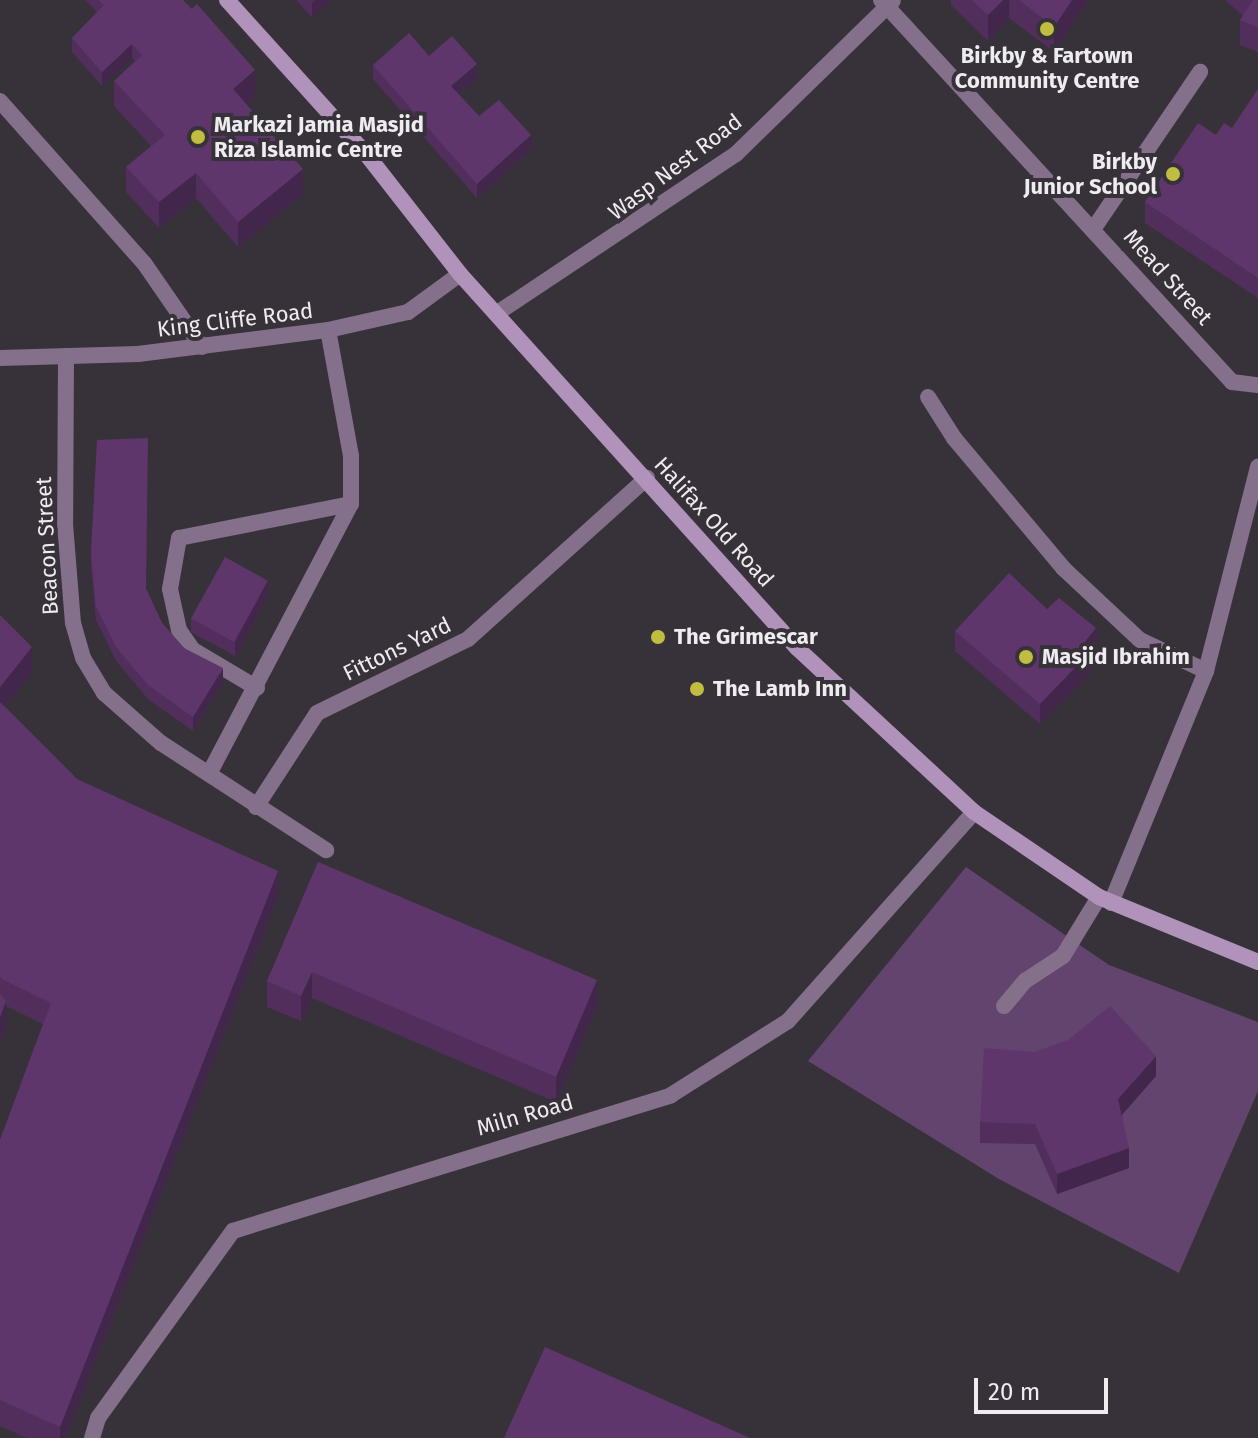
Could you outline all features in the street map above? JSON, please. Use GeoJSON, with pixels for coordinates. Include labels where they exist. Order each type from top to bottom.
{"type":"FeatureCollection","features":[{"type":"Feature","properties":{"kind":"street","name":"Halifax Old Road"},"geometry":{"type":"LineString","coordinates":[[227,0],[367,155],[460,274],[499,312],[797,648],[974,812],[1105,900],[1258,962]]}},
{"type":"Feature","properties":{"kind":"street","name":"Mead Street"},"geometry":{"type":"LineString","coordinates":[[888,3],[1232,382],[1258,385]]}},
{"type":"Feature","properties":{"kind":"street","name":"Wasp Nest Road"},"geometry":{"type":"LineString","coordinates":[[499,312],[736,154],[888,3]]}},
{"type":"Feature","properties":{"kind":"street"},"geometry":{"type":"LineString","coordinates":[[1094,228],[1200,72]]}},
{"type":"Feature","properties":{"kind":"street"},"geometry":{"type":"LineString","coordinates":[[0,101],[144,263],[202,347]]}},
{"type":"Feature","properties":{"kind":"street","name":"King Cliffe Road"},"geometry":{"type":"LineString","coordinates":[[0,358],[202,347],[328,330],[408,312],[460,274]]}},
{"type":"Feature","properties":{"kind":"street"},"geometry":{"type":"LineString","coordinates":[[209,774],[257,688],[351,504],[351,456],[328,330]]}},
{"type":"Feature","properties":{"kind":"street","name":"Beacon Street"},"geometry":{"type":"LineString","coordinates":[[66,356],[65,524],[73,623],[83,658],[104,693],[161,743],[326,850]]}},
{"type":"Feature","properties":{"kind":"street"},"geometry":{"type":"LineString","coordinates":[[928,397],[954,438],[1063,568],[1140,640],[1206,671]]}},
{"type":"Feature","properties":{"kind":"street"},"geometry":{"type":"LineString","coordinates":[[1004,1006],[1025,981],[1063,956],[1105,900],[1206,671],[1258,467]]}},
{"type":"Feature","properties":{"kind":"street","name":"Fittons Yard"},"geometry":{"type":"LineString","coordinates":[[256,807],[317,713],[468,639],[647,478]]}},
{"type":"Feature","properties":{"kind":"street"},"geometry":{"type":"LineString","coordinates":[[257,688],[193,650],[179,630],[170,589],[179,538],[351,504]]}},
{"type":"Feature","properties":{"kind":"street","name":"Miln Road"},"geometry":{"type":"LineString","coordinates":[[92,1438],[98,1418],[233,1231],[671,1095],[788,1021],[974,812]]}},
{"type":"Feature","properties":{"kind":"shaded area"},"geometry":{"type":"Polygon","coordinates":[[[966,867],[1109,965],[1258,1022],[1258,1091],[1179,1273],[999,1179],[808,1061],[966,867]]]}},
{"type":"Feature","properties":{"kind":"building"},"geometry":{"type":"Polygon","coordinates":[[[99,0],[183,0],[192,9],[142,55],[132,44],[102,72],[72,38],[104,5],[99,0]]]}},
{"type":"Feature","properties":{"kind":"building"},"geometry":{"type":"Polygon","coordinates":[[[972,0],[1003,0],[988,15],[972,0]]]}},
{"type":"Feature","properties":{"kind":"building"},"geometry":{"type":"Polygon","coordinates":[[[1019,0],[1072,0],[1054,27],[1019,0]]]}},
{"type":"Feature","properties":{"kind":"building"},"geometry":{"type":"Polygon","coordinates":[[[1253,0],[1258,0],[1258,27],[1240,20],[1253,0]]]}},
{"type":"Feature","properties":{"kind":"building","name":"Markazi Jamia Masjid Riza Islamic Centre"},"geometry":{"type":"Polygon","coordinates":[[[197,4],[255,70],[233,89],[303,169],[238,222],[196,173],[159,202],[126,167],[165,135],[114,81],[197,4]]]}},
{"type":"Feature","properties":{"kind":"building"},"geometry":{"type":"Polygon","coordinates":[[[409,33],[429,56],[452,36],[477,64],[451,86],[479,116],[499,100],[531,135],[477,184],[373,65],[409,33]]]}},
{"type":"Feature","properties":{"kind":"building"},"geometry":{"type":"Polygon","coordinates":[[[1258,89],[1258,278],[1145,202],[1198,123],[1216,135],[1224,123],[1232,128],[1258,89]]]}},
{"type":"Feature","properties":{"kind":"building"},"geometry":{"type":"Polygon","coordinates":[[[148,438],[146,589],[162,623],[184,648],[223,668],[193,717],[148,685],[116,647],[96,606],[91,552],[97,440],[148,438]]]}},
{"type":"Feature","properties":{"kind":"building"},"geometry":{"type":"Polygon","coordinates":[[[225,557],[268,581],[234,642],[191,618],[225,557]]]}},
{"type":"Feature","properties":{"kind":"building","name":"Masjid Ibrahim"},"geometry":{"type":"Polygon","coordinates":[[[1009,573],[1047,609],[1059,598],[1096,628],[1084,643],[1092,650],[1040,704],[955,631],[1009,573]]]}},
{"type":"Feature","properties":{"kind":"building"},"geometry":{"type":"Polygon","coordinates":[[[0,615],[32,647],[0,687],[0,615]]]}},
{"type":"Feature","properties":{"kind":"building"},"geometry":{"type":"Polygon","coordinates":[[[0,702],[77,779],[278,871],[60,1427],[0,1400],[0,1140],[51,1003],[0,976],[0,702]]]}},
{"type":"Feature","properties":{"kind":"building"},"geometry":{"type":"Polygon","coordinates":[[[318,862],[597,980],[556,1077],[312,972],[301,996],[267,981],[318,862]]]}},
{"type":"Feature","properties":{"kind":"building"},"geometry":{"type":"Polygon","coordinates":[[[0,994],[6,1001],[0,1017],[0,994]]]}},
{"type":"Feature","properties":{"kind":"building"},"geometry":{"type":"Polygon","coordinates":[[[1110,1006],[1156,1056],[1118,1099],[1129,1148],[1057,1174],[1035,1124],[980,1122],[984,1048],[1034,1052],[1068,1040],[1110,1006]]]}},
{"type":"Feature","properties":{"kind":"building"},"geometry":{"type":"Polygon","coordinates":[[[545,1347],[750,1438],[504,1438],[545,1347]]]}},
{"type":"Feature","properties":{"kind":"place","name":"Birkby & Fartown Community Centre"},"geometry":{"type":"Point","coordinates":[1047,29]}},
{"type":"Feature","properties":{"kind":"place","name":"Markazi Jamia Masjid Riza Islamic Centre"},"geometry":{"type":"Point","coordinates":[198,137]}},
{"type":"Feature","properties":{"kind":"place","name":"Birkby Junior School"},"geometry":{"type":"Point","coordinates":[1173,174]}},
{"type":"Feature","properties":{"kind":"place","name":"The Grimescar"},"geometry":{"type":"Point","coordinates":[658,637]}},
{"type":"Feature","properties":{"kind":"place","name":"Masjid Ibrahim"},"geometry":{"type":"Point","coordinates":[1026,657]}},
{"type":"Feature","properties":{"kind":"place","name":"The Lamb Inn"},"geometry":{"type":"Point","coordinates":[697,689]}}]}
